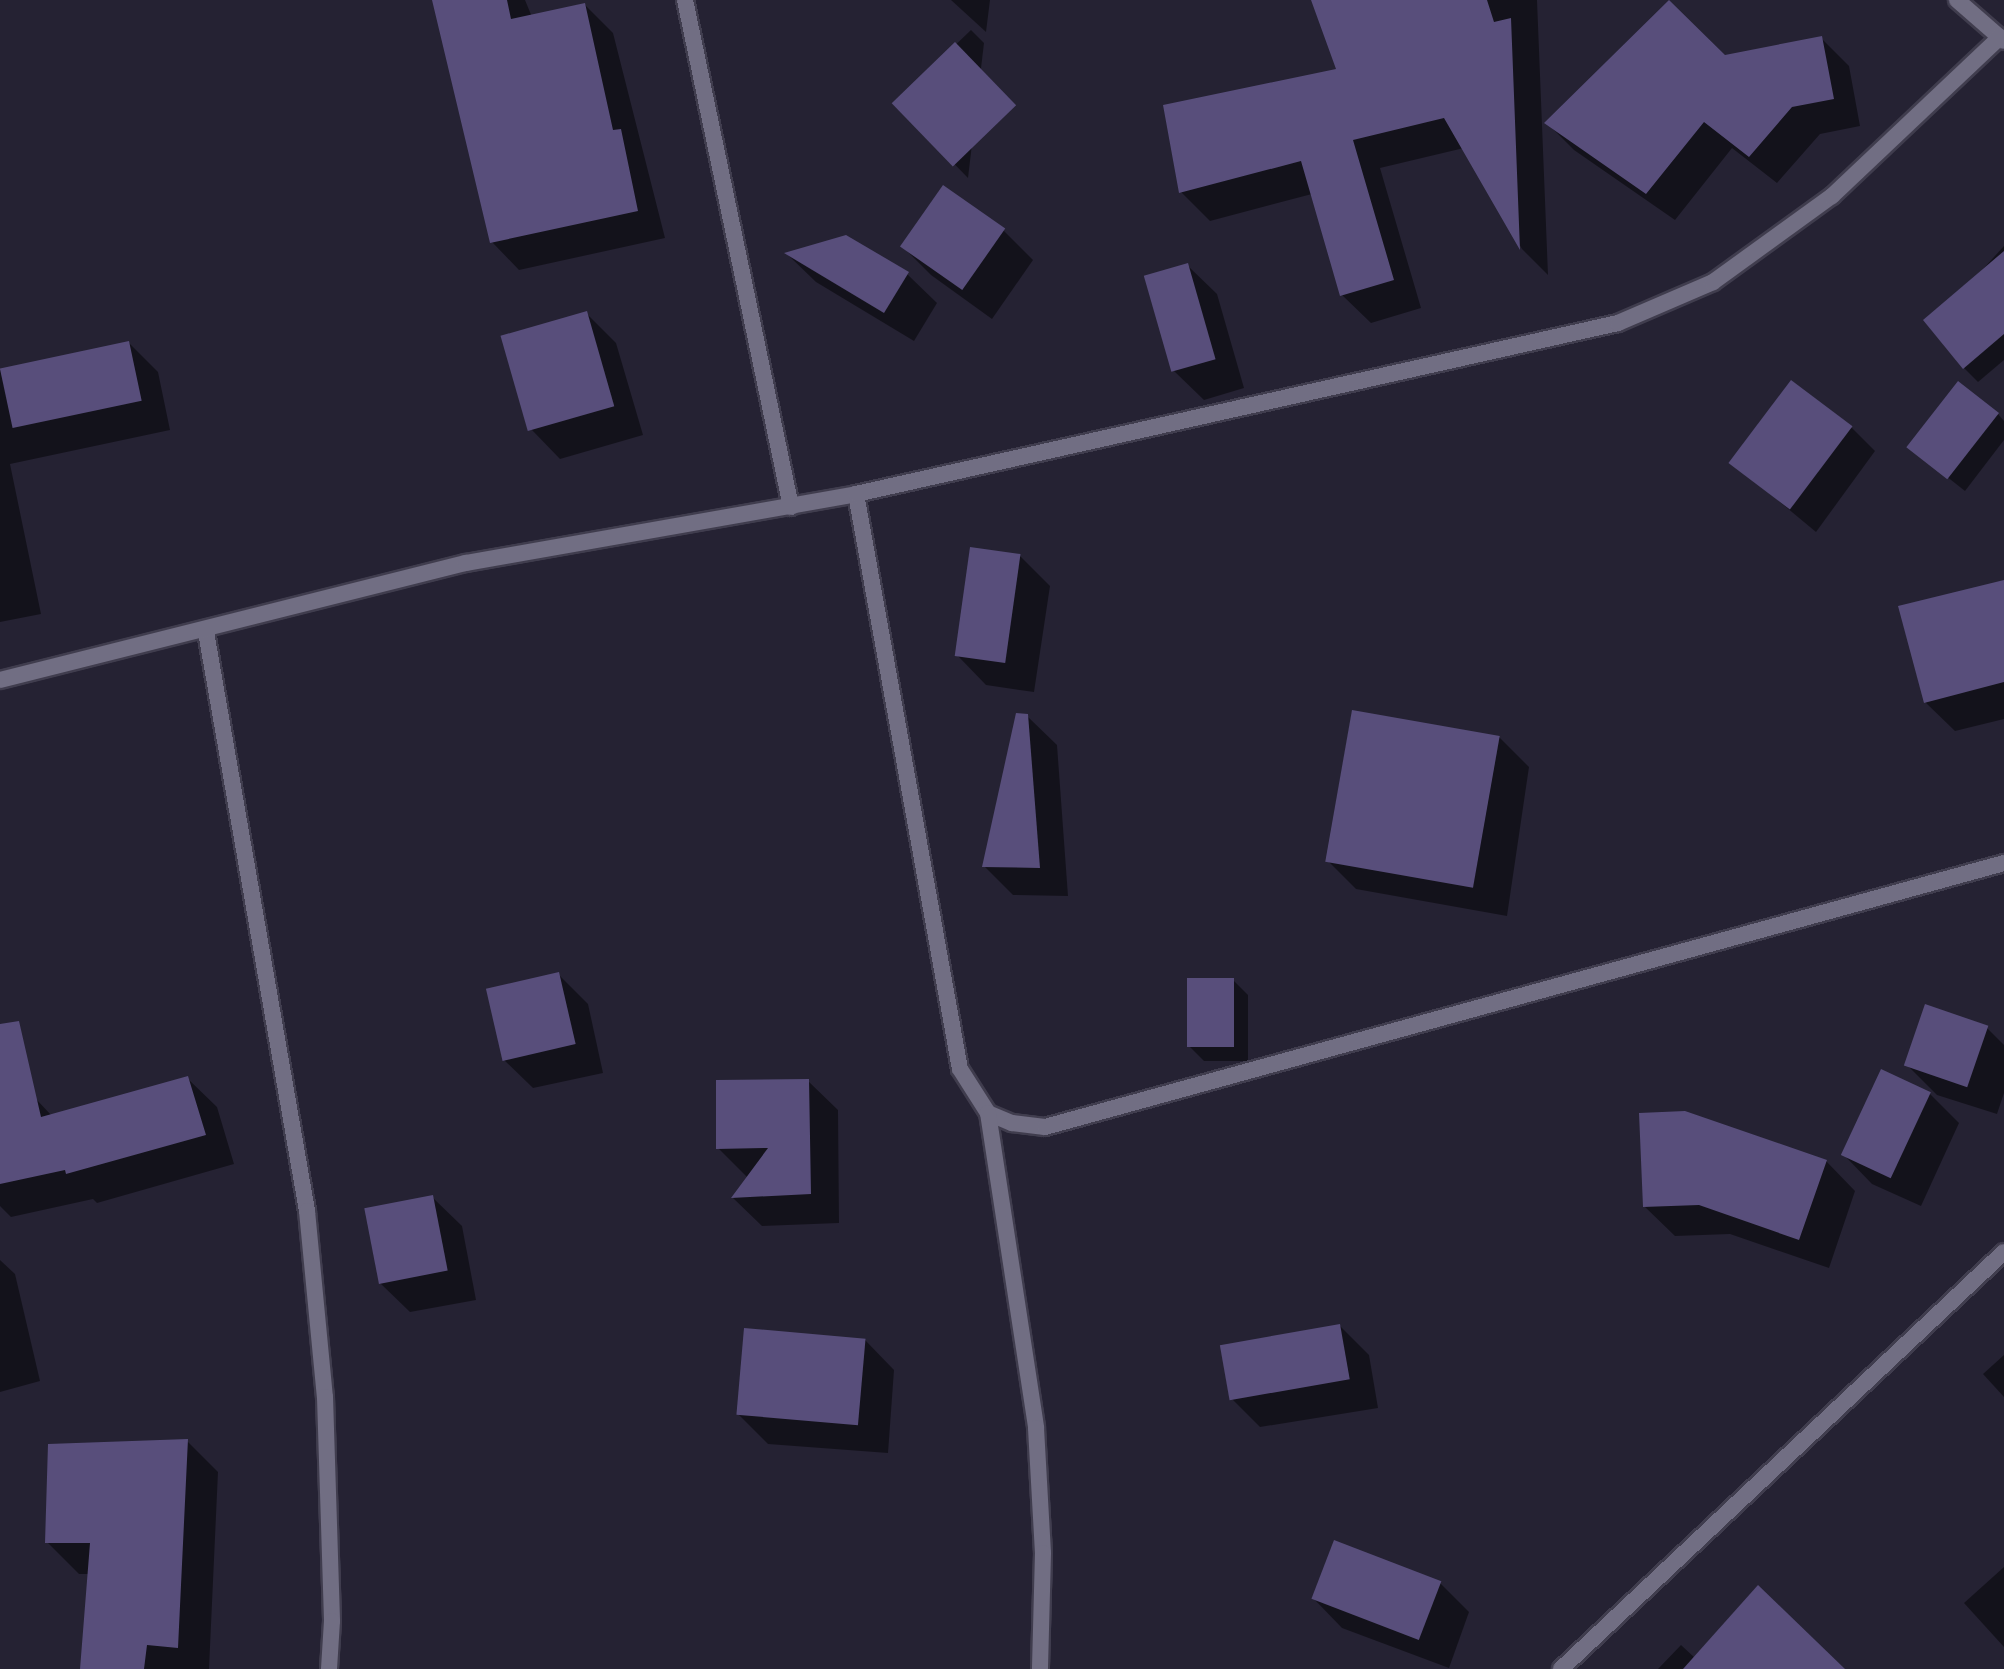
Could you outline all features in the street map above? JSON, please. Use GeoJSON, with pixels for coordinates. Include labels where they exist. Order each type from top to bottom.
{"type":"FeatureCollection","features":[{"type":"Feature","properties":{"kind":"street"},"geometry":{"type":"LineString","coordinates":[[685,0],[791,507]]}},
{"type":"Feature","properties":{"kind":"street"},"geometry":{"type":"LineString","coordinates":[[0,680],[206,632],[466,563],[856,494],[1512,349],[1666,306],[1713,282],[1832,196],[2002,39],[1957,0]]}},
{"type":"Feature","properties":{"kind":"street"},"geometry":{"type":"LineString","coordinates":[[856,494],[960,1069],[988,1113],[1036,1428],[1043,1553],[1040,1669]]}},
{"type":"Feature","properties":{"kind":"street"},"geometry":{"type":"LineString","coordinates":[[206,632],[307,1211],[325,1397],[332,1621],[329,1669]]}},
{"type":"Feature","properties":{"kind":"street"},"geometry":{"type":"LineString","coordinates":[[988,1113],[1012,1123],[1045,1127],[2004,863]]}},
{"type":"Feature","properties":{"kind":"street"},"geometry":{"type":"LineString","coordinates":[[1561,1669],[2004,1252]]}},
{"type":"Feature","properties":{"kind":"building"},"geometry":{"type":"Polygon","coordinates":[[[432,0],[507,0],[511,19],[585,3],[613,130],[621,129],[638,211],[490,243],[432,0]]]}},
{"type":"Feature","properties":{"kind":"building"},"geometry":{"type":"Polygon","coordinates":[[[1311,0],[1487,0],[1494,22],[1511,18],[1520,250],[1444,118],[1353,140],[1394,280],[1340,296],[1301,161],[1179,193],[1163,105],[1336,69],[1311,0]]]}},
{"type":"Feature","properties":{"kind":"building"},"geometry":{"type":"Polygon","coordinates":[[[1669,0],[1725,55],[1822,36],[1834,99],[1792,107],[1749,157],[1704,122],[1646,194],[1544,123],[1669,0]]]}},
{"type":"Feature","properties":{"kind":"building"},"geometry":{"type":"Polygon","coordinates":[[[955,42],[1016,105],[953,166],[892,103],[955,42]]]}},
{"type":"Feature","properties":{"kind":"building"},"geometry":{"type":"Polygon","coordinates":[[[943,185],[1005,229],[962,290],[900,246],[943,185]]]}},
{"type":"Feature","properties":{"kind":"building"},"geometry":{"type":"Polygon","coordinates":[[[846,235],[909,272],[884,313],[784,253],[846,235]]]}},
{"type":"Feature","properties":{"kind":"building"},"geometry":{"type":"Polygon","coordinates":[[[2004,251],[2004,334],[1963,369],[1923,320],[2004,251]]]}},
{"type":"Feature","properties":{"kind":"building"},"geometry":{"type":"Polygon","coordinates":[[[1188,263],[1216,359],[1171,372],[1144,276],[1188,263]]]}},
{"type":"Feature","properties":{"kind":"building"},"geometry":{"type":"Polygon","coordinates":[[[587,311],[614,406],[528,431],[500,336],[587,311]]]}},
{"type":"Feature","properties":{"kind":"building"},"geometry":{"type":"Polygon","coordinates":[[[129,341],[142,401],[13,428],[0,368],[129,341]]]}},
{"type":"Feature","properties":{"kind":"building"},"geometry":{"type":"Polygon","coordinates":[[[1791,380],[1852,426],[1790,509],[1728,463],[1791,380]]]}},
{"type":"Feature","properties":{"kind":"building"},"geometry":{"type":"Polygon","coordinates":[[[1958,381],[1999,413],[1947,479],[1906,447],[1958,381]]]}},
{"type":"Feature","properties":{"kind":"building"},"geometry":{"type":"Polygon","coordinates":[[[970,547],[1021,554],[1005,663],[955,656],[970,547]]]}},
{"type":"Feature","properties":{"kind":"building"},"geometry":{"type":"Polygon","coordinates":[[[2004,580],[2004,682],[1924,703],[1898,606],[2004,580]]]}},
{"type":"Feature","properties":{"kind":"building"},"geometry":{"type":"Polygon","coordinates":[[[1352,710],[1500,736],[1473,888],[1325,862],[1352,710]]]}},
{"type":"Feature","properties":{"kind":"building"},"geometry":{"type":"Polygon","coordinates":[[[1016,713],[1028,714],[1040,868],[982,867],[1016,713]]]}},
{"type":"Feature","properties":{"kind":"building"},"geometry":{"type":"Polygon","coordinates":[[[559,972],[576,1044],[503,1061],[486,989],[559,972]]]}},
{"type":"Feature","properties":{"kind":"building"},"geometry":{"type":"Polygon","coordinates":[[[1187,978],[1234,978],[1234,1047],[1187,1047],[1187,978]]]}},
{"type":"Feature","properties":{"kind":"building"},"geometry":{"type":"Polygon","coordinates":[[[1925,1004],[1988,1026],[1967,1087],[1904,1065],[1925,1004]]]}},
{"type":"Feature","properties":{"kind":"building"},"geometry":{"type":"Polygon","coordinates":[[[19,1021],[41,1117],[188,1076],[206,1135],[66,1174],[65,1170],[0,1184],[0,1024],[19,1021]]]}},
{"type":"Feature","properties":{"kind":"building"},"geometry":{"type":"Polygon","coordinates":[[[1881,1069],[1931,1092],[1891,1178],[1841,1155],[1881,1069]]]}},
{"type":"Feature","properties":{"kind":"building"},"geometry":{"type":"Polygon","coordinates":[[[809,1079],[811,1194],[731,1198],[768,1148],[716,1149],[716,1080],[809,1079]]]}},
{"type":"Feature","properties":{"kind":"building"},"geometry":{"type":"Polygon","coordinates":[[[1685,1111],[1827,1160],[1799,1240],[1699,1205],[1643,1207],[1639,1113],[1685,1111]]]}},
{"type":"Feature","properties":{"kind":"building"},"geometry":{"type":"Polygon","coordinates":[[[433,1195],[448,1271],[379,1284],[364,1208],[433,1195]]]}},
{"type":"Feature","properties":{"kind":"building"},"geometry":{"type":"Polygon","coordinates":[[[1340,1324],[1350,1379],[1230,1400],[1220,1345],[1340,1324]]]}},
{"type":"Feature","properties":{"kind":"building"},"geometry":{"type":"Polygon","coordinates":[[[744,1328],[866,1339],[858,1425],[736,1415],[744,1328]]]}},
{"type":"Feature","properties":{"kind":"building"},"geometry":{"type":"Polygon","coordinates":[[[188,1439],[178,1648],[147,1645],[144,1669],[80,1669],[90,1543],[45,1543],[48,1444],[188,1439]]]}},
{"type":"Feature","properties":{"kind":"building"},"geometry":{"type":"Polygon","coordinates":[[[1334,1540],[1441,1581],[1419,1640],[1311,1599],[1334,1540]]]}},
{"type":"Feature","properties":{"kind":"building"},"geometry":{"type":"Polygon","coordinates":[[[1758,1585],[1845,1669],[1683,1669],[1758,1585]]]}}]}
